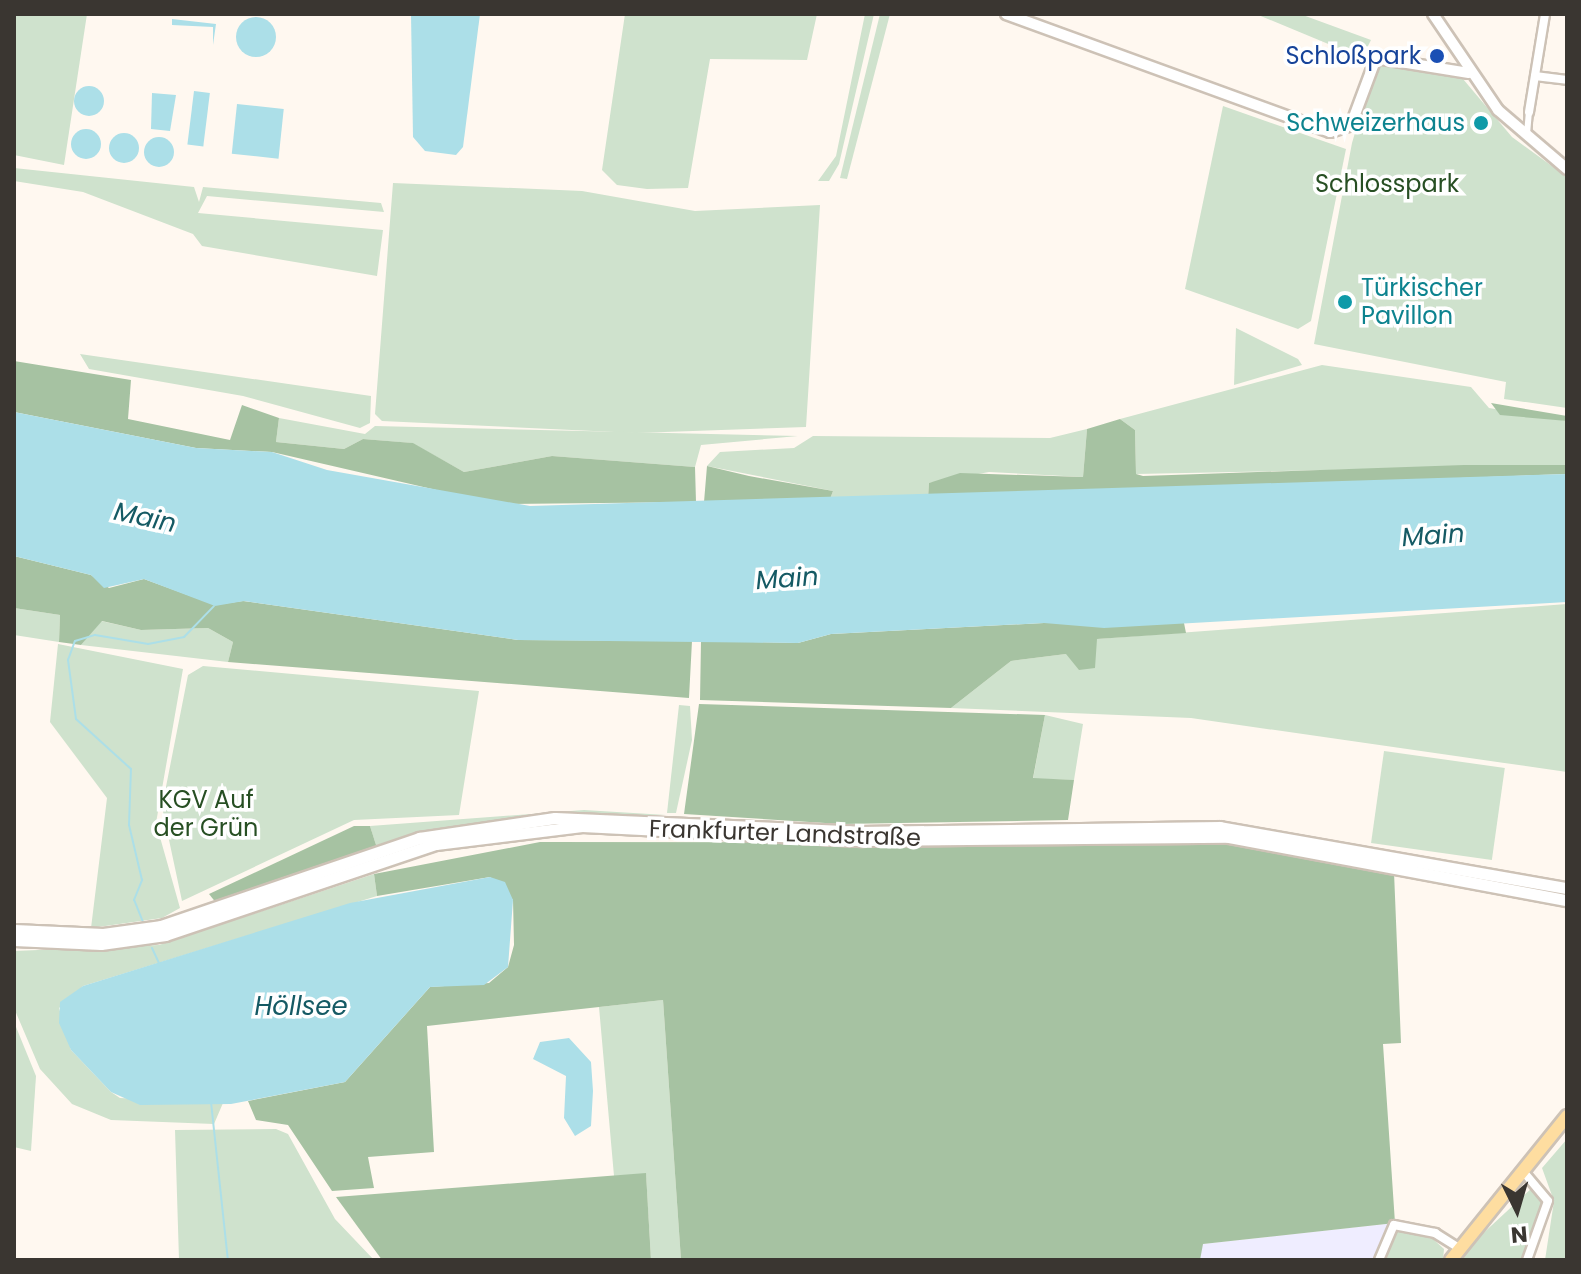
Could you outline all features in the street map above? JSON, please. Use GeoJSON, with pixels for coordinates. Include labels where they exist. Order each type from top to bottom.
{"type":"FeatureCollection","features":[{"type":"Feature","properties":{"kind":"main road","name":"Frankfurter Landstraße"},"geometry":{"type":"LineString","coordinates":[[14,930],[94,935],[161,926],[419,838],[583,817],[860,832],[1220,827],[1567,888]]}},
{"type":"Feature","properties":{"kind":"main road","name":"Frankfurter Landstraße"},"geometry":{"type":"LineString","coordinates":[[14,940],[101,944],[165,935],[436,844],[582,826],[863,840],[1229,837],[1567,900]]}},
{"type":"Feature","properties":{"kind":"main road"},"geometry":{"type":"LineString","coordinates":[[1451,1260],[1567,1116]]}},
{"type":"Feature","properties":{"kind":"street"},"geometry":{"type":"LineString","coordinates":[[1006,14],[1330,132],[1351,125],[1365,72],[1379,56],[1469,73]]}},
{"type":"Feature","properties":{"kind":"street"},"geometry":{"type":"LineString","coordinates":[[1433,14],[1469,73],[1526,138],[1567,169]]}},
{"type":"Feature","properties":{"kind":"street"},"geometry":{"type":"LineString","coordinates":[[1526,138],[1545,14]]}},
{"type":"Feature","properties":{"kind":"street"},"geometry":{"type":"LineString","coordinates":[[1535,76],[1567,80]]}},
{"type":"Feature","properties":{"kind":"street"},"geometry":{"type":"LineString","coordinates":[[1522,1170],[1548,1201],[1527,1260]]}},
{"type":"Feature","properties":{"kind":"street"},"geometry":{"type":"LineString","coordinates":[[1379,1260],[1394,1225],[1435,1233],[1459,1248]]}},
{"type":"Feature","properties":{"kind":"shaded area"},"geometry":{"type":"Polygon","coordinates":[[[1395,1223],[1384,1260],[1200,1260],[1202,1244],[1395,1223]]]}},
{"type":"Feature","properties":{"kind":"green space"},"geometry":{"type":"Polygon","coordinates":[[[14,14],[87,14],[64,165],[14,155],[14,14]]]}},
{"type":"Feature","properties":{"kind":"green space"},"geometry":{"type":"Polygon","coordinates":[[[625,14],[817,14],[807,60],[710,59],[688,188],[647,189],[617,185],[602,170],[625,14]]]}},
{"type":"Feature","properties":{"kind":"green space"},"geometry":{"type":"Polygon","coordinates":[[[865,14],[874,14],[839,164],[829,181],[818,181],[836,156],[865,14]]]}},
{"type":"Feature","properties":{"kind":"green space"},"geometry":{"type":"Polygon","coordinates":[[[880,14],[890,14],[847,179],[840,178],[880,14]]]}},
{"type":"Feature","properties":{"kind":"green space"},"geometry":{"type":"Polygon","coordinates":[[[1256,14],[1300,14],[1371,40],[1362,58],[1256,14]]]}},
{"type":"Feature","properties":{"kind":"green space","name":"Schlosspark"},"geometry":{"type":"Polygon","coordinates":[[[1392,61],[1463,79],[1512,137],[1567,177],[1567,408],[1504,399],[1506,382],[1314,344],[1352,143],[1375,65],[1392,61]]]}},
{"type":"Feature","properties":{"kind":"green space"},"geometry":{"type":"Polygon","coordinates":[[[1223,106],[1346,149],[1311,321],[1298,329],[1185,289],[1223,106]]]}},
{"type":"Feature","properties":{"kind":"green space"},"geometry":{"type":"Polygon","coordinates":[[[14,168],[194,187],[199,202],[203,187],[381,203],[384,212],[207,196],[198,213],[383,230],[377,276],[202,246],[193,234],[83,192],[14,181],[14,168]]]}},
{"type":"Feature","properties":{"kind":"green space"},"geometry":{"type":"Polygon","coordinates":[[[393,183],[582,191],[695,211],[820,205],[806,427],[636,433],[382,421],[375,414],[393,183]]]}},
{"type":"Feature","properties":{"kind":"green space"},"geometry":{"type":"Polygon","coordinates":[[[1236,328],[1298,359],[1302,365],[1234,385],[1236,328]]]}},
{"type":"Feature","properties":{"kind":"green space"},"geometry":{"type":"Polygon","coordinates":[[[80,354],[371,396],[370,423],[360,428],[243,396],[89,369],[80,354]]]}},
{"type":"Feature","properties":{"kind":"green space"},"geometry":{"type":"Polygon","coordinates":[[[14,361],[131,380],[128,419],[230,440],[242,405],[279,418],[276,442],[344,449],[363,439],[413,443],[464,472],[552,456],[695,467],[696,502],[497,504],[272,452],[196,448],[14,412],[14,361]]]}},
{"type":"Feature","properties":{"kind":"green space"},"geometry":{"type":"Polygon","coordinates":[[[1322,365],[1471,387],[1489,408],[1567,421],[1567,465],[1136,474],[1135,430],[1120,419],[1322,365]]]}},
{"type":"Feature","properties":{"kind":"green space"},"geometry":{"type":"Polygon","coordinates":[[[1491,403],[1567,416],[1567,421],[1500,415],[1491,403]]]}},
{"type":"Feature","properties":{"kind":"green space"},"geometry":{"type":"Polygon","coordinates":[[[279,418],[365,434],[375,426],[798,436],[701,445],[695,467],[552,456],[464,472],[412,443],[363,439],[344,449],[276,442],[279,418]]]}},
{"type":"Feature","properties":{"kind":"green space"},"geometry":{"type":"Polygon","coordinates":[[[1120,419],[1135,430],[1136,474],[1143,476],[1464,465],[1567,465],[1567,474],[928,498],[929,483],[960,473],[1083,477],[1087,429],[1120,419]]]}},
{"type":"Feature","properties":{"kind":"green space"},"geometry":{"type":"Polygon","coordinates":[[[1087,429],[1083,477],[989,472],[929,483],[928,498],[830,499],[833,491],[707,466],[720,452],[794,448],[813,436],[1050,438],[1087,429]]]}},
{"type":"Feature","properties":{"kind":"green space"},"geometry":{"type":"Polygon","coordinates":[[[707,466],[833,491],[830,499],[704,502],[707,466]]]}},
{"type":"Feature","properties":{"kind":"green space"},"geometry":{"type":"Polygon","coordinates":[[[14,556],[91,575],[109,588],[144,579],[215,605],[243,601],[518,640],[692,641],[689,698],[228,662],[233,642],[208,628],[141,630],[102,621],[81,645],[59,642],[60,615],[14,608],[14,556]]]}},
{"type":"Feature","properties":{"kind":"green space"},"geometry":{"type":"Polygon","coordinates":[[[1567,604],[1567,772],[1191,718],[951,708],[1011,661],[1066,654],[1097,639],[1567,604]]]}},
{"type":"Feature","properties":{"kind":"green space"},"geometry":{"type":"Polygon","coordinates":[[[14,608],[60,615],[59,642],[14,635],[14,608]]]}},
{"type":"Feature","properties":{"kind":"green space"},"geometry":{"type":"Polygon","coordinates":[[[101,621],[141,630],[208,628],[233,642],[228,662],[81,645],[101,621]]]}},
{"type":"Feature","properties":{"kind":"green space"},"geometry":{"type":"Polygon","coordinates":[[[1044,623],[1184,623],[1186,633],[1097,639],[1095,668],[1079,670],[1066,654],[1011,661],[951,708],[700,700],[701,641],[798,643],[831,634],[1044,623]]]}},
{"type":"Feature","properties":{"kind":"green space"},"geometry":{"type":"Polygon","coordinates":[[[58,644],[183,669],[156,823],[180,908],[162,918],[91,928],[107,798],[50,722],[58,644]]]}},
{"type":"Feature","properties":{"kind":"green space","name":"KGV Auf der Grün"},"geometry":{"type":"Polygon","coordinates":[[[203,666],[479,691],[459,815],[354,820],[182,901],[162,807],[188,675],[203,666]]]}},
{"type":"Feature","properties":{"kind":"green space"},"geometry":{"type":"Polygon","coordinates":[[[699,704],[1045,715],[1033,778],[1074,780],[1068,820],[841,824],[684,814],[699,704]]]}},
{"type":"Feature","properties":{"kind":"green space"},"geometry":{"type":"Polygon","coordinates":[[[679,705],[690,706],[692,740],[676,813],[667,813],[679,705]]]}},
{"type":"Feature","properties":{"kind":"green space"},"geometry":{"type":"Polygon","coordinates":[[[1045,715],[1083,724],[1074,780],[1033,779],[1045,715]]]}},
{"type":"Feature","properties":{"kind":"green space"},"geometry":{"type":"Polygon","coordinates":[[[1384,751],[1505,768],[1492,860],[1371,843],[1384,751]]]}},
{"type":"Feature","properties":{"kind":"green space"},"geometry":{"type":"Polygon","coordinates":[[[584,810],[666,815],[517,818],[377,848],[370,826],[584,810]]]}},
{"type":"Feature","properties":{"kind":"green space"},"geometry":{"type":"Polygon","coordinates":[[[354,826],[370,826],[377,848],[217,904],[209,894],[354,826]]]}},
{"type":"Feature","properties":{"kind":"green space"},"geometry":{"type":"Polygon","coordinates":[[[540,842],[1231,843],[1394,872],[1401,1043],[1383,1044],[1395,1223],[1203,1244],[1200,1260],[681,1260],[663,1000],[427,1026],[434,1152],[368,1157],[374,1188],[332,1191],[288,1125],[256,1120],[248,1101],[345,1082],[430,987],[489,983],[508,967],[514,945],[513,900],[490,877],[377,896],[374,874],[540,842]]]}},
{"type":"Feature","properties":{"kind":"green space"},"geometry":{"type":"Polygon","coordinates":[[[374,874],[377,896],[83,986],[59,1008],[71,1050],[111,1092],[120,1098],[223,1103],[214,1124],[111,1120],[72,1104],[40,1069],[14,1008],[14,951],[159,945],[374,874]]]}},
{"type":"Feature","properties":{"kind":"green space"},"geometry":{"type":"Polygon","coordinates":[[[663,1000],[681,1260],[651,1260],[646,1174],[614,1176],[599,1007],[663,1000]]]}},
{"type":"Feature","properties":{"kind":"green space"},"geometry":{"type":"Polygon","coordinates":[[[14,1022],[36,1076],[31,1151],[14,1147],[14,1022]]]}},
{"type":"Feature","properties":{"kind":"green space"},"geometry":{"type":"Polygon","coordinates":[[[276,1129],[288,1134],[335,1219],[374,1260],[179,1260],[175,1130],[276,1129]]]}},
{"type":"Feature","properties":{"kind":"green space"},"geometry":{"type":"Polygon","coordinates":[[[1567,1139],[1567,1260],[1545,1260],[1554,1201],[1542,1168],[1567,1139]]]}},
{"type":"Feature","properties":{"kind":"green space"},"geometry":{"type":"Polygon","coordinates":[[[646,1173],[651,1260],[382,1260],[336,1197],[646,1173]]]}},
{"type":"Feature","properties":{"kind":"green space"},"geometry":{"type":"Polygon","coordinates":[[[1533,1187],[1544,1207],[1522,1260],[1458,1260],[1496,1209],[1478,1238],[1533,1187]]]}},
{"type":"Feature","properties":{"kind":"green space"},"geometry":{"type":"Polygon","coordinates":[[[1397,1230],[1433,1239],[1444,1249],[1443,1260],[1384,1260],[1397,1230]]]}},
{"type":"Feature","properties":{"kind":"water"},"geometry":{"type":"Polygon","coordinates":[[[411,14],[480,14],[463,147],[456,155],[425,151],[413,137],[411,14]]]}},
{"type":"Feature","properties":{"kind":"water"},"geometry":{"type":"Polygon","coordinates":[[[256,17],[270,23],[276,37],[270,51],[256,57],[242,51],[236,37],[242,23],[256,17]]]}},
{"type":"Feature","properties":{"kind":"water"},"geometry":{"type":"Polygon","coordinates":[[[172,19],[216,24],[213,45],[213,27],[172,25],[172,19]]]}},
{"type":"Feature","properties":{"kind":"water"},"geometry":{"type":"Polygon","coordinates":[[[89,86],[100,90],[104,101],[100,112],[89,116],[78,112],[74,101],[78,90],[89,86]]]}},
{"type":"Feature","properties":{"kind":"water"},"geometry":{"type":"Polygon","coordinates":[[[194,91],[210,93],[203,147],[187,145],[194,91]]]}},
{"type":"Feature","properties":{"kind":"water"},"geometry":{"type":"Polygon","coordinates":[[[152,93],[176,95],[170,131],[151,129],[152,93]]]}},
{"type":"Feature","properties":{"kind":"water"},"geometry":{"type":"Polygon","coordinates":[[[237,104],[284,109],[279,159],[232,154],[237,104]]]}},
{"type":"Feature","properties":{"kind":"water"},"geometry":{"type":"Polygon","coordinates":[[[86,129],[97,133],[101,144],[97,155],[86,159],[75,155],[71,144],[75,133],[86,129]]]}},
{"type":"Feature","properties":{"kind":"water"},"geometry":{"type":"Polygon","coordinates":[[[124,133],[135,137],[139,148],[135,159],[124,163],[113,159],[109,148],[113,137],[124,133]]]}},
{"type":"Feature","properties":{"kind":"water"},"geometry":{"type":"Polygon","coordinates":[[[159,137],[170,141],[174,152],[170,163],[159,167],[148,163],[144,152],[148,141],[159,137]]]}},
{"type":"Feature","properties":{"kind":"water","name":"Main"},"geometry":{"type":"Polygon","coordinates":[[[14,412],[196,448],[272,452],[327,470],[530,506],[1567,474],[1567,602],[1104,628],[1044,623],[831,634],[798,643],[518,640],[244,601],[215,606],[144,579],[104,588],[91,575],[14,556],[14,412]]]}},
{"type":"Feature","properties":{"kind":"water","name":"Höllsee"},"geometry":{"type":"Polygon","coordinates":[[[490,877],[505,882],[513,900],[508,967],[484,985],[430,987],[345,1082],[231,1104],[140,1105],[111,1092],[71,1050],[59,1023],[60,1002],[83,986],[350,903],[490,877]]]}},
{"type":"Feature","properties":{"kind":"water"},"geometry":{"type":"Polygon","coordinates":[[[569,1038],[591,1062],[593,1091],[591,1126],[575,1136],[564,1118],[566,1076],[533,1059],[540,1042],[569,1038]]]}},
{"type":"Feature","properties":{"kind":"waterway"},"geometry":{"type":"LineString","coordinates":[[143,922],[134,900],[142,880],[129,825],[131,769],[76,719],[68,660],[75,641],[95,635],[148,644],[184,637],[214,606]]}},
{"type":"Feature","properties":{"kind":"waterway"},"geometry":{"type":"LineString","coordinates":[[152,948],[160,965]]}},
{"type":"Feature","properties":{"kind":"waterway"},"geometry":{"type":"LineString","coordinates":[[211,1102],[228,1260]]}},
{"type":"Feature","properties":{"kind":"place","name":"Schloßpark"},"geometry":{"type":"Point","coordinates":[1437,56]}},
{"type":"Feature","properties":{"kind":"place","name":"Schweizerhaus"},"geometry":{"type":"Point","coordinates":[1481,123]}},
{"type":"Feature","properties":{"kind":"place","name":"Türkischer Pavillon"},"geometry":{"type":"Point","coordinates":[1345,302]}}]}
